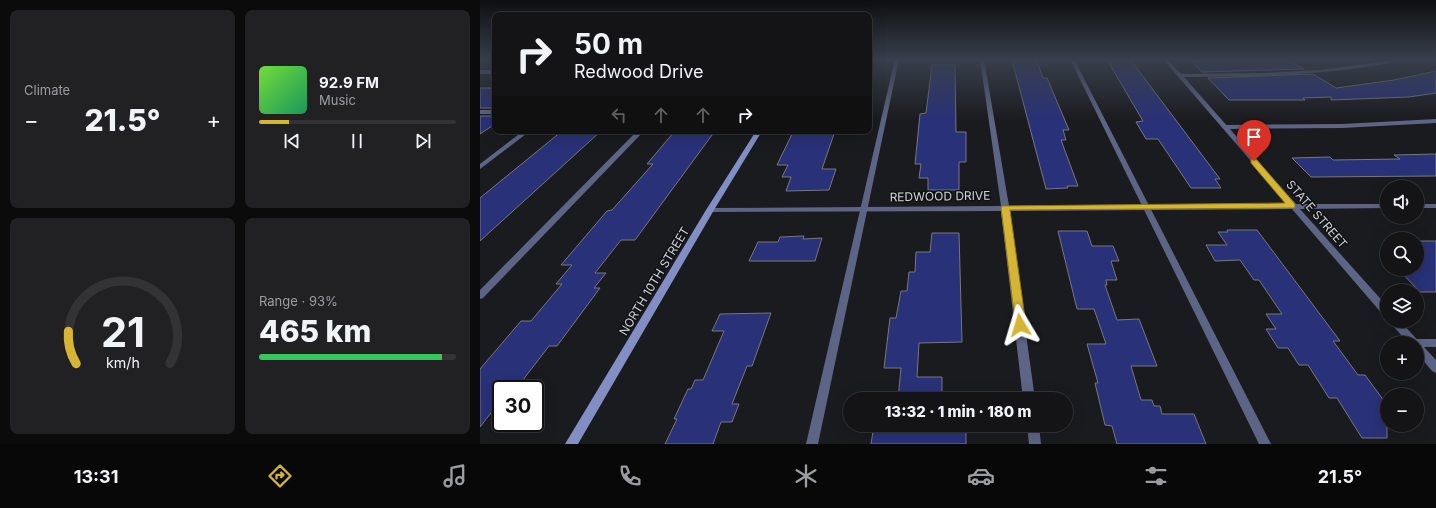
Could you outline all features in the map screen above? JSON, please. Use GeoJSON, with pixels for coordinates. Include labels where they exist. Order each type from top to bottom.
{"type":"FeatureCollection","features":[{"type":"Feature","properties":{"kind":"main road","name":"NORTH 10TH STREET"},"geometry":{"type":"LineString","coordinates":[[571,444],[710,210],[757,134]]}},
{"type":"Feature","properties":{"kind":"street"},"geometry":{"type":"LineString","coordinates":[[812,444],[893,80]]}},
{"type":"Feature","properties":{"kind":"street"},"geometry":{"type":"LineString","coordinates":[[985,80],[1005,208],[1028,392]]}},
{"type":"Feature","properties":{"kind":"street"},"geometry":{"type":"LineString","coordinates":[[1082,80],[1265,444]]}},
{"type":"Feature","properties":{"kind":"street","name":"STATE STREET"},"geometry":{"type":"LineString","coordinates":[[1184,80],[1292,206],[1380,305]]}},
{"type":"Feature","properties":{"kind":"street"},"geometry":{"type":"LineString","coordinates":[[480,112],[492,112]]}},
{"type":"Feature","properties":{"kind":"street"},"geometry":{"type":"LineString","coordinates":[[1225,128],[1342,126],[1436,121]]}},
{"type":"Feature","properties":{"kind":"street"},"geometry":{"type":"LineString","coordinates":[[480,167],[523,134]]}},
{"type":"Feature","properties":{"kind":"street"},"geometry":{"type":"LineString","coordinates":[[480,296],[638,134]]}},
{"type":"Feature","properties":{"kind":"street","name":"REDWOOD DRIVE"},"geometry":{"type":"LineString","coordinates":[[710,210],[1380,206]]}},
{"type":"Feature","properties":{"kind":"street"},"geometry":{"type":"LineString","coordinates":[[1424,206],[1436,206]]}},
{"type":"Feature","properties":{"kind":"street"},"geometry":{"type":"LineString","coordinates":[[1400,328],[1408,336]]}},
{"type":"Feature","properties":{"kind":"street"},"geometry":{"type":"LineString","coordinates":[[1424,343],[1436,343]]}},
{"type":"Feature","properties":{"kind":"street"},"geometry":{"type":"LineString","coordinates":[[1424,354],[1436,368]]}},
{"type":"Feature","properties":{"kind":"street"},"geometry":{"type":"LineString","coordinates":[[1033,432],[1035,444]]}},
{"type":"Feature","properties":{"kind":"building"},"geometry":{"type":"Polygon","coordinates":[[[930,80],[955,80],[956,132],[966,132],[966,162],[959,162],[959,190],[928,190],[928,178],[919,178],[921,164],[915,164],[920,114],[926,113],[930,80]]]}},
{"type":"Feature","properties":{"kind":"building"},"geometry":{"type":"Polygon","coordinates":[[[1017,80],[1048,80],[1069,130],[1063,130],[1066,140],[1061,140],[1078,186],[1046,189],[1017,80]]]}},
{"type":"Feature","properties":{"kind":"building"},"geometry":{"type":"Polygon","coordinates":[[[1119,80],[1146,80],[1220,179],[1215,179],[1221,188],[1191,188],[1158,139],[1146,139],[1136,122],[1143,121],[1119,80]]]}},
{"type":"Feature","properties":{"kind":"building"},"geometry":{"type":"Polygon","coordinates":[[[1210,80],[1322,80],[1336,88],[1394,80],[1436,80],[1436,93],[1409,97],[1331,100],[1331,97],[1303,98],[1305,100],[1229,100],[1210,80]]]}},
{"type":"Feature","properties":{"kind":"building"},"geometry":{"type":"Polygon","coordinates":[[[480,88],[492,88],[492,108],[480,108],[480,88]]]}},
{"type":"Feature","properties":{"kind":"building"},"geometry":{"type":"Polygon","coordinates":[[[480,116],[492,116],[492,126],[480,134],[480,116]]]}},
{"type":"Feature","properties":{"kind":"building"},"geometry":{"type":"Polygon","coordinates":[[[558,134],[598,134],[480,241],[480,198],[558,134]]]}},
{"type":"Feature","properties":{"kind":"building"},"geometry":{"type":"Polygon","coordinates":[[[672,134],[713,134],[635,240],[621,240],[595,273],[606,273],[594,288],[600,288],[557,346],[549,346],[523,380],[492,380],[492,412],[480,427],[480,369],[521,321],[531,321],[562,284],[556,284],[572,265],[561,265],[607,211],[612,210],[653,164],[647,164],[672,134]]]}},
{"type":"Feature","properties":{"kind":"building"},"geometry":{"type":"Polygon","coordinates":[[[792,134],[834,134],[822,169],[836,169],[829,190],[786,191],[791,177],[782,177],[788,165],[777,165],[792,134]]]}},
{"type":"Feature","properties":{"kind":"building"},"geometry":{"type":"Polygon","coordinates":[[[1436,154],[1436,176],[1311,177],[1292,158],[1330,157],[1333,160],[1400,159],[1394,155],[1436,154]]]}},
{"type":"Feature","properties":{"kind":"building"},"geometry":{"type":"Polygon","coordinates":[[[1227,230],[1257,230],[1340,341],[1333,341],[1358,375],[1365,375],[1380,395],[1380,432],[1387,432],[1387,438],[1362,438],[1337,398],[1329,398],[1308,365],[1299,365],[1288,348],[1278,348],[1266,329],[1276,329],[1266,314],[1282,314],[1259,280],[1254,280],[1240,260],[1215,261],[1206,245],[1227,245],[1218,232],[1228,232],[1227,230]]]}},
{"type":"Feature","properties":{"kind":"building"},"geometry":{"type":"Polygon","coordinates":[[[1058,231],[1087,231],[1092,246],[1113,246],[1119,261],[1111,261],[1117,280],[1106,280],[1107,285],[1105,285],[1117,320],[1139,319],[1157,366],[1131,366],[1141,400],[1152,400],[1154,406],[1160,406],[1162,414],[1194,414],[1206,444],[1117,444],[1112,426],[1105,425],[1095,383],[1098,383],[1087,344],[1106,344],[1094,309],[1077,309],[1058,231]]]}},
{"type":"Feature","properties":{"kind":"building"},"geometry":{"type":"Polygon","coordinates":[[[932,233],[959,233],[962,342],[919,343],[917,377],[942,377],[942,392],[899,392],[901,368],[884,368],[890,318],[896,318],[901,291],[907,291],[909,272],[915,272],[916,252],[930,252],[932,233]]]}},
{"type":"Feature","properties":{"kind":"building"},"geometry":{"type":"Polygon","coordinates":[[[804,236],[803,239],[822,238],[815,261],[749,261],[758,242],[778,242],[780,237],[804,236]]]}},
{"type":"Feature","properties":{"kind":"building"},"geometry":{"type":"Polygon","coordinates":[[[1424,241],[1436,241],[1436,292],[1424,292],[1424,284],[1412,284],[1405,276],[1424,276],[1424,241]]]}},
{"type":"Feature","properties":{"kind":"building"},"geometry":{"type":"Polygon","coordinates":[[[771,313],[752,366],[747,366],[732,404],[739,404],[732,422],[721,422],[713,444],[665,444],[677,419],[674,419],[688,389],[691,389],[695,380],[703,380],[724,331],[712,331],[720,314],[771,313]]]}},
{"type":"Feature","properties":{"kind":"building"},"geometry":{"type":"Polygon","coordinates":[[[873,432],[966,432],[966,444],[871,444],[873,432]]]}},
{"type":"Feature","properties":{"kind":"route"},"geometry":{"type":"LineString","coordinates":[[1020,325],[1005,208],[1292,206],[1254,161]]}}]}
